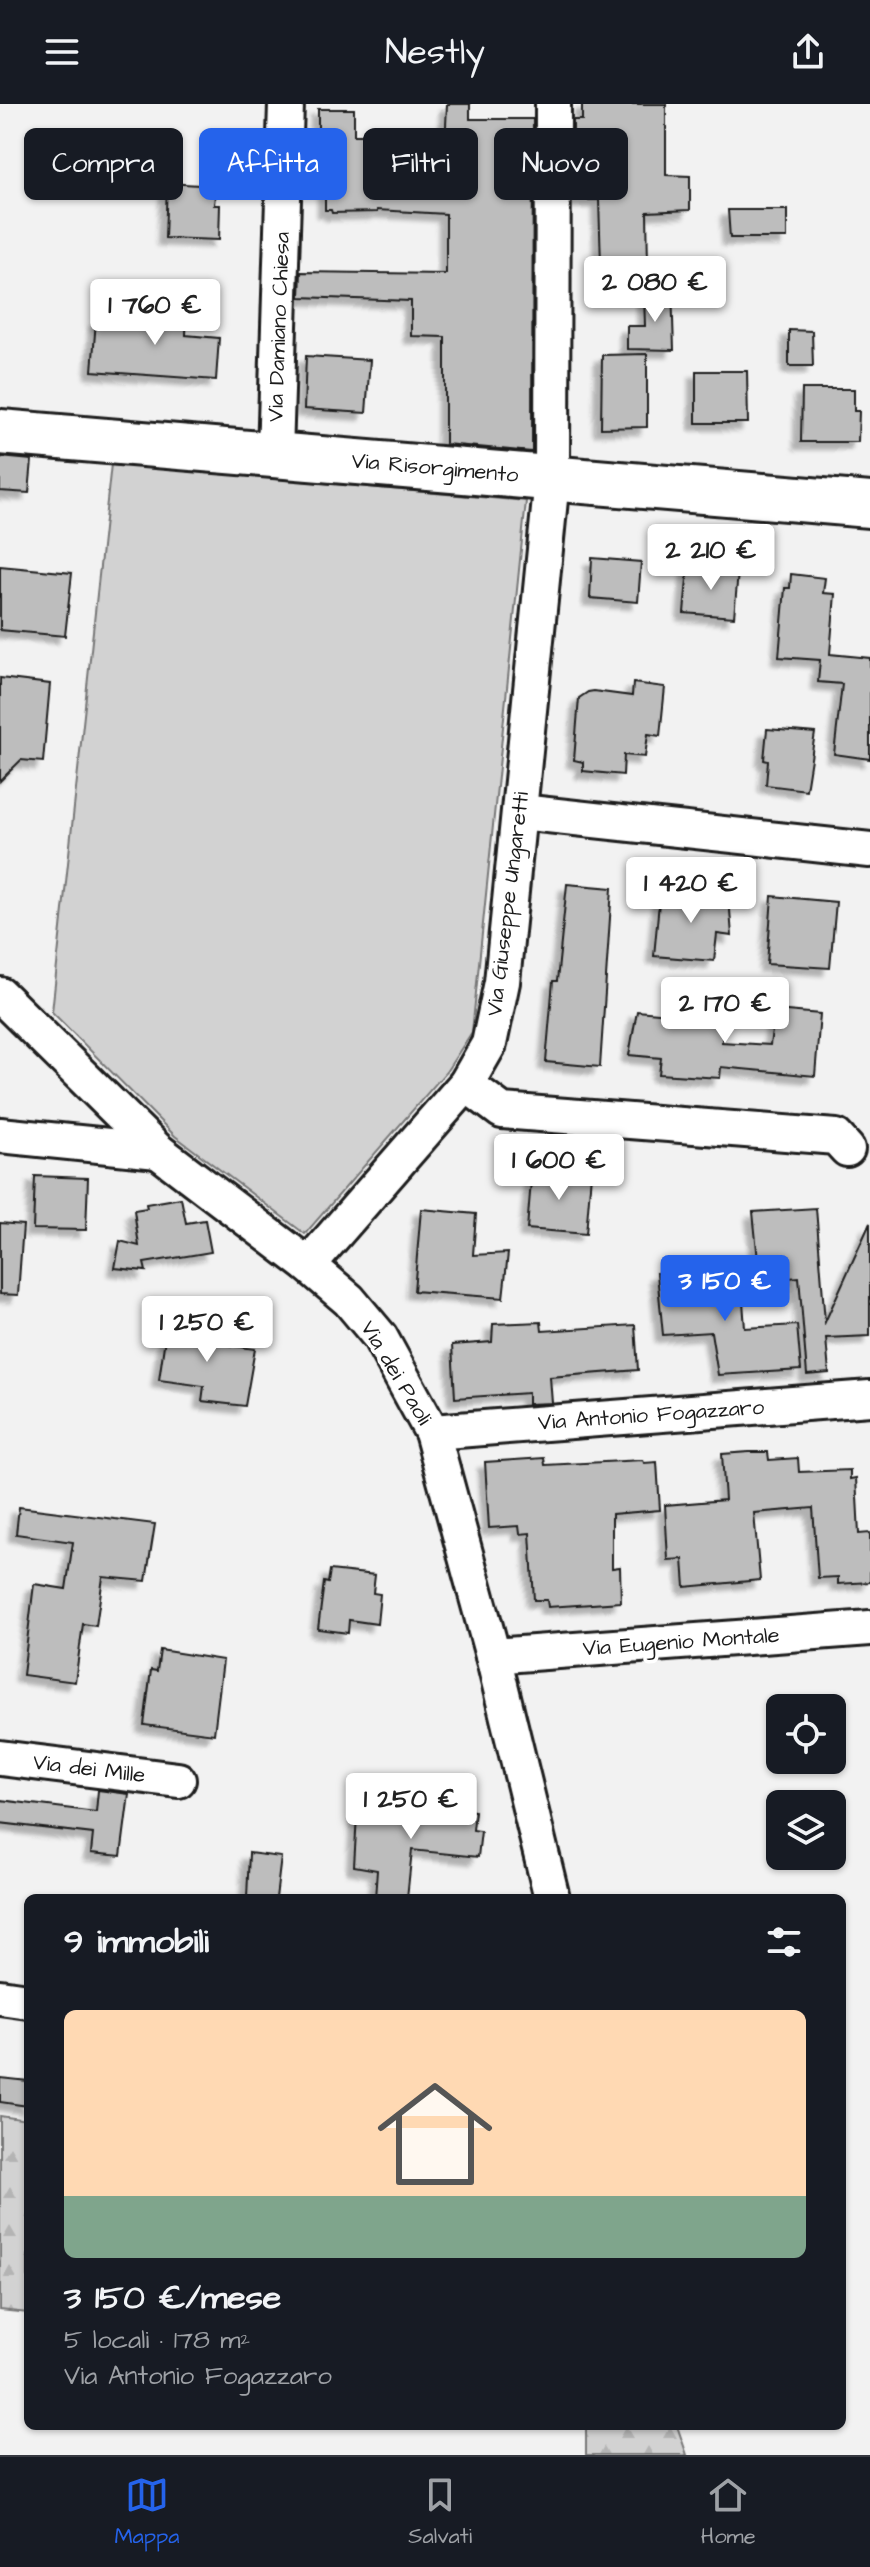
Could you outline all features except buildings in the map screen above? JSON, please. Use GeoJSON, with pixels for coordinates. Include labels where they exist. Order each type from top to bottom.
{"type":"FeatureCollection","features":[{"type":"Feature","properties":{"kind":"street","name":"Via Damiano Chiesa"},"geometry":{"type":"LineString","coordinates":[[275,454],[286,104]]}},
{"type":"Feature","properties":{"kind":"street","name":"Via Giuseppe Ungaretti"},"geometry":{"type":"LineString","coordinates":[[308,1265],[466,1084],[489,1044],[502,982],[552,479],[553,104]]}},
{"type":"Feature","properties":{"kind":"street","name":"Via Risorgimento"},"geometry":{"type":"LineString","coordinates":[[0,432],[870,505]]}},
{"type":"Feature","properties":{"kind":"street"},"geometry":{"type":"LineString","coordinates":[[520,812],[870,850]]}},
{"type":"Feature","properties":{"kind":"street","name":"Via dei Paoli"},"geometry":{"type":"LineString","coordinates":[[0,995],[158,1151],[308,1265],[349,1300],[380,1337],[432,1432],[493,1656],[551,1894]]}},
{"type":"Feature","properties":{"kind":"street"},"geometry":{"type":"LineString","coordinates":[[466,1084],[502,1111],[836,1137],[847,1149]]}},
{"type":"Feature","properties":{"kind":"street"},"geometry":{"type":"LineString","coordinates":[[0,1135],[158,1151]]}},
{"type":"Feature","properties":{"kind":"street","name":"Via Antonio Fogazzaro"},"geometry":{"type":"LineString","coordinates":[[432,1432],[870,1398]]}},
{"type":"Feature","properties":{"kind":"street","name":"Via Eugenio Montale"},"geometry":{"type":"LineString","coordinates":[[493,1656],[870,1628]]}},
{"type":"Feature","properties":{"kind":"street","name":"Via dei Mille"},"geometry":{"type":"LineString","coordinates":[[0,1758],[178,1780]]}},
{"type":"Feature","properties":{"kind":"street"},"geometry":{"type":"LineString","coordinates":[[0,1997],[24,2000]]}},
{"type":"Feature","properties":{"kind":"green space"},"geometry":{"type":"Polygon","coordinates":[[[111,464],[526,501],[472,1032],[446,1072],[305,1234],[175,1136],[52,1012],[111,464]]]}},
{"type":"Feature","properties":{"kind":"green space"},"geometry":{"type":"Polygon","coordinates":[[[0,2116],[24,2119],[24,2313],[0,2310],[0,2116]]]}},
{"type":"Feature","properties":{"kind":"green space"},"geometry":{"type":"Polygon","coordinates":[[[586,2430],[678,2430],[687,2455],[586,2455],[586,2430]]]}}]}
